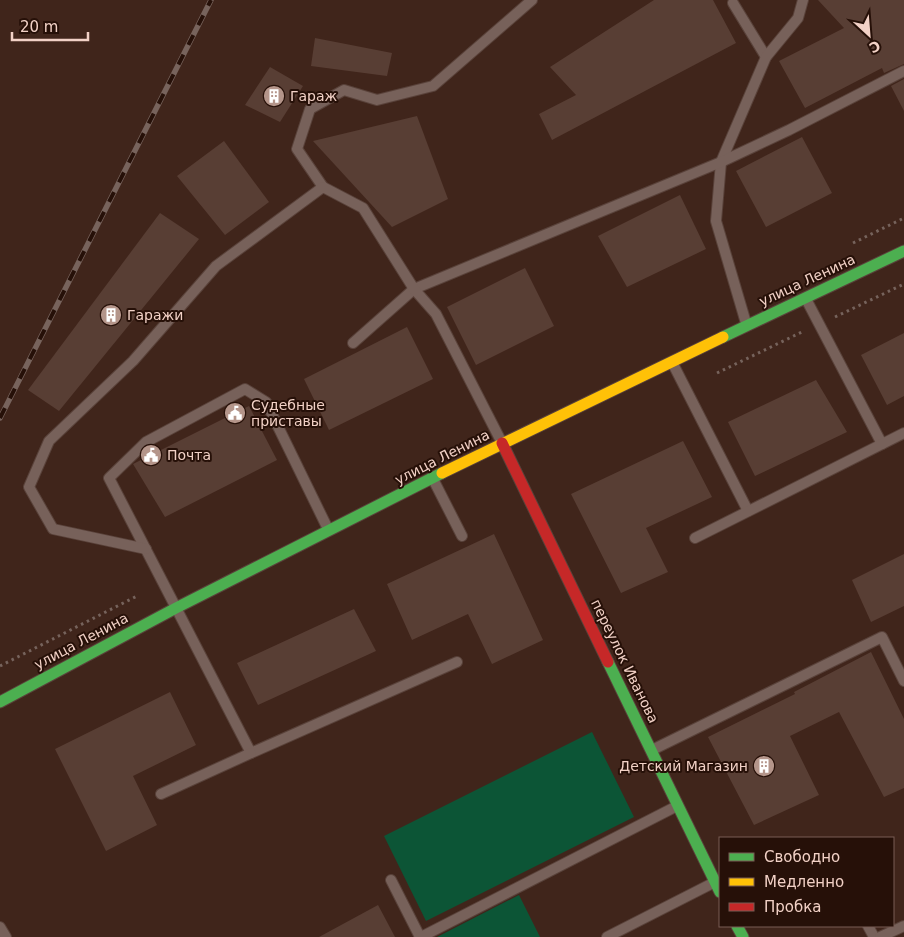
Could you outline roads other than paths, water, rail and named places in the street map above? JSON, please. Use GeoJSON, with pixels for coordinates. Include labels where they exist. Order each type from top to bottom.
{"type":"FeatureCollection","features":[{"type":"Feature","properties":{"kind":"street","name":"улица Ленина"},"geometry":{"type":"LineString","coordinates":[[0,702],[176,608],[328,530],[502,444],[673,363],[746,325],[904,251]]}},
{"type":"Feature","properties":{"kind":"street","name":"переулок Иванова"},"geometry":{"type":"LineString","coordinates":[[502,444],[718,887]]}},
{"type":"Feature","properties":{"kind":"lane"},"geometry":{"type":"LineString","coordinates":[[502,444],[436,314],[414,289],[363,208],[323,187],[297,149],[310,109],[344,90],[377,100],[433,86],[532,0]]}},
{"type":"Feature","properties":{"kind":"lane"},"geometry":{"type":"LineString","coordinates":[[746,325],[716,221],[721,162],[766,57],[798,18],[802,0]]}},
{"type":"Feature","properties":{"kind":"lane"},"geometry":{"type":"LineString","coordinates":[[733,3],[766,57]]}},
{"type":"Feature","properties":{"kind":"lane"},"geometry":{"type":"LineString","coordinates":[[353,343],[414,289],[721,162],[789,130],[904,70]]}},
{"type":"Feature","properties":{"kind":"lane"},"geometry":{"type":"LineString","coordinates":[[146,549],[53,529],[28,488],[49,441],[133,361],[216,266],[323,187]]}},
{"type":"Feature","properties":{"kind":"lane"},"geometry":{"type":"LineString","coordinates":[[806,298],[882,444]]}},
{"type":"Feature","properties":{"kind":"lane"},"geometry":{"type":"LineString","coordinates":[[673,363],[748,511]]}},
{"type":"Feature","properties":{"kind":"lane"},"geometry":{"type":"LineString","coordinates":[[251,753],[109,478],[146,442],[245,390],[266,402],[328,530]]}},
{"type":"Feature","properties":{"kind":"lane"},"geometry":{"type":"LineString","coordinates":[[695,538],[904,433]]}},
{"type":"Feature","properties":{"kind":"lane"},"geometry":{"type":"LineString","coordinates":[[433,478],[462,536]]}},
{"type":"Feature","properties":{"kind":"lane"},"geometry":{"type":"LineString","coordinates":[[652,750],[882,637],[904,681]]}},
{"type":"Feature","properties":{"kind":"lane"},"geometry":{"type":"LineString","coordinates":[[161,794],[457,662]]}},
{"type":"Feature","properties":{"kind":"lane"},"geometry":{"type":"LineString","coordinates":[[391,880],[420,937],[678,806]]}},
{"type":"Feature","properties":{"kind":"lane"},"geometry":{"type":"LineString","coordinates":[[607,937],[718,887]]}},
{"type":"Feature","properties":{"kind":"lane"},"geometry":{"type":"LineString","coordinates":[[880,937],[904,926]]}},
{"type":"Feature","properties":{"kind":"lane"},"geometry":{"type":"LineString","coordinates":[[0,927],[6,937]]}},
{"type":"Feature","properties":{"kind":"railway"},"geometry":{"type":"LineString","coordinates":[[0,418],[211,0]]}},
{"type":"Feature","properties":{"kind":"place","name":"Гараж"},"geometry":{"type":"Point","coordinates":[274,96]}},
{"type":"Feature","properties":{"kind":"place","name":"Гаражи"},"geometry":{"type":"Point","coordinates":[111,315]}},
{"type":"Feature","properties":{"kind":"place","name":"Судебные приставы"},"geometry":{"type":"Point","coordinates":[235,413]}},
{"type":"Feature","properties":{"kind":"place","name":"Почта"},"geometry":{"type":"Point","coordinates":[151,455]}},
{"type":"Feature","properties":{"kind":"place","name":"Детский Магазин"},"geometry":{"type":"Point","coordinates":[764,766]}}]}
